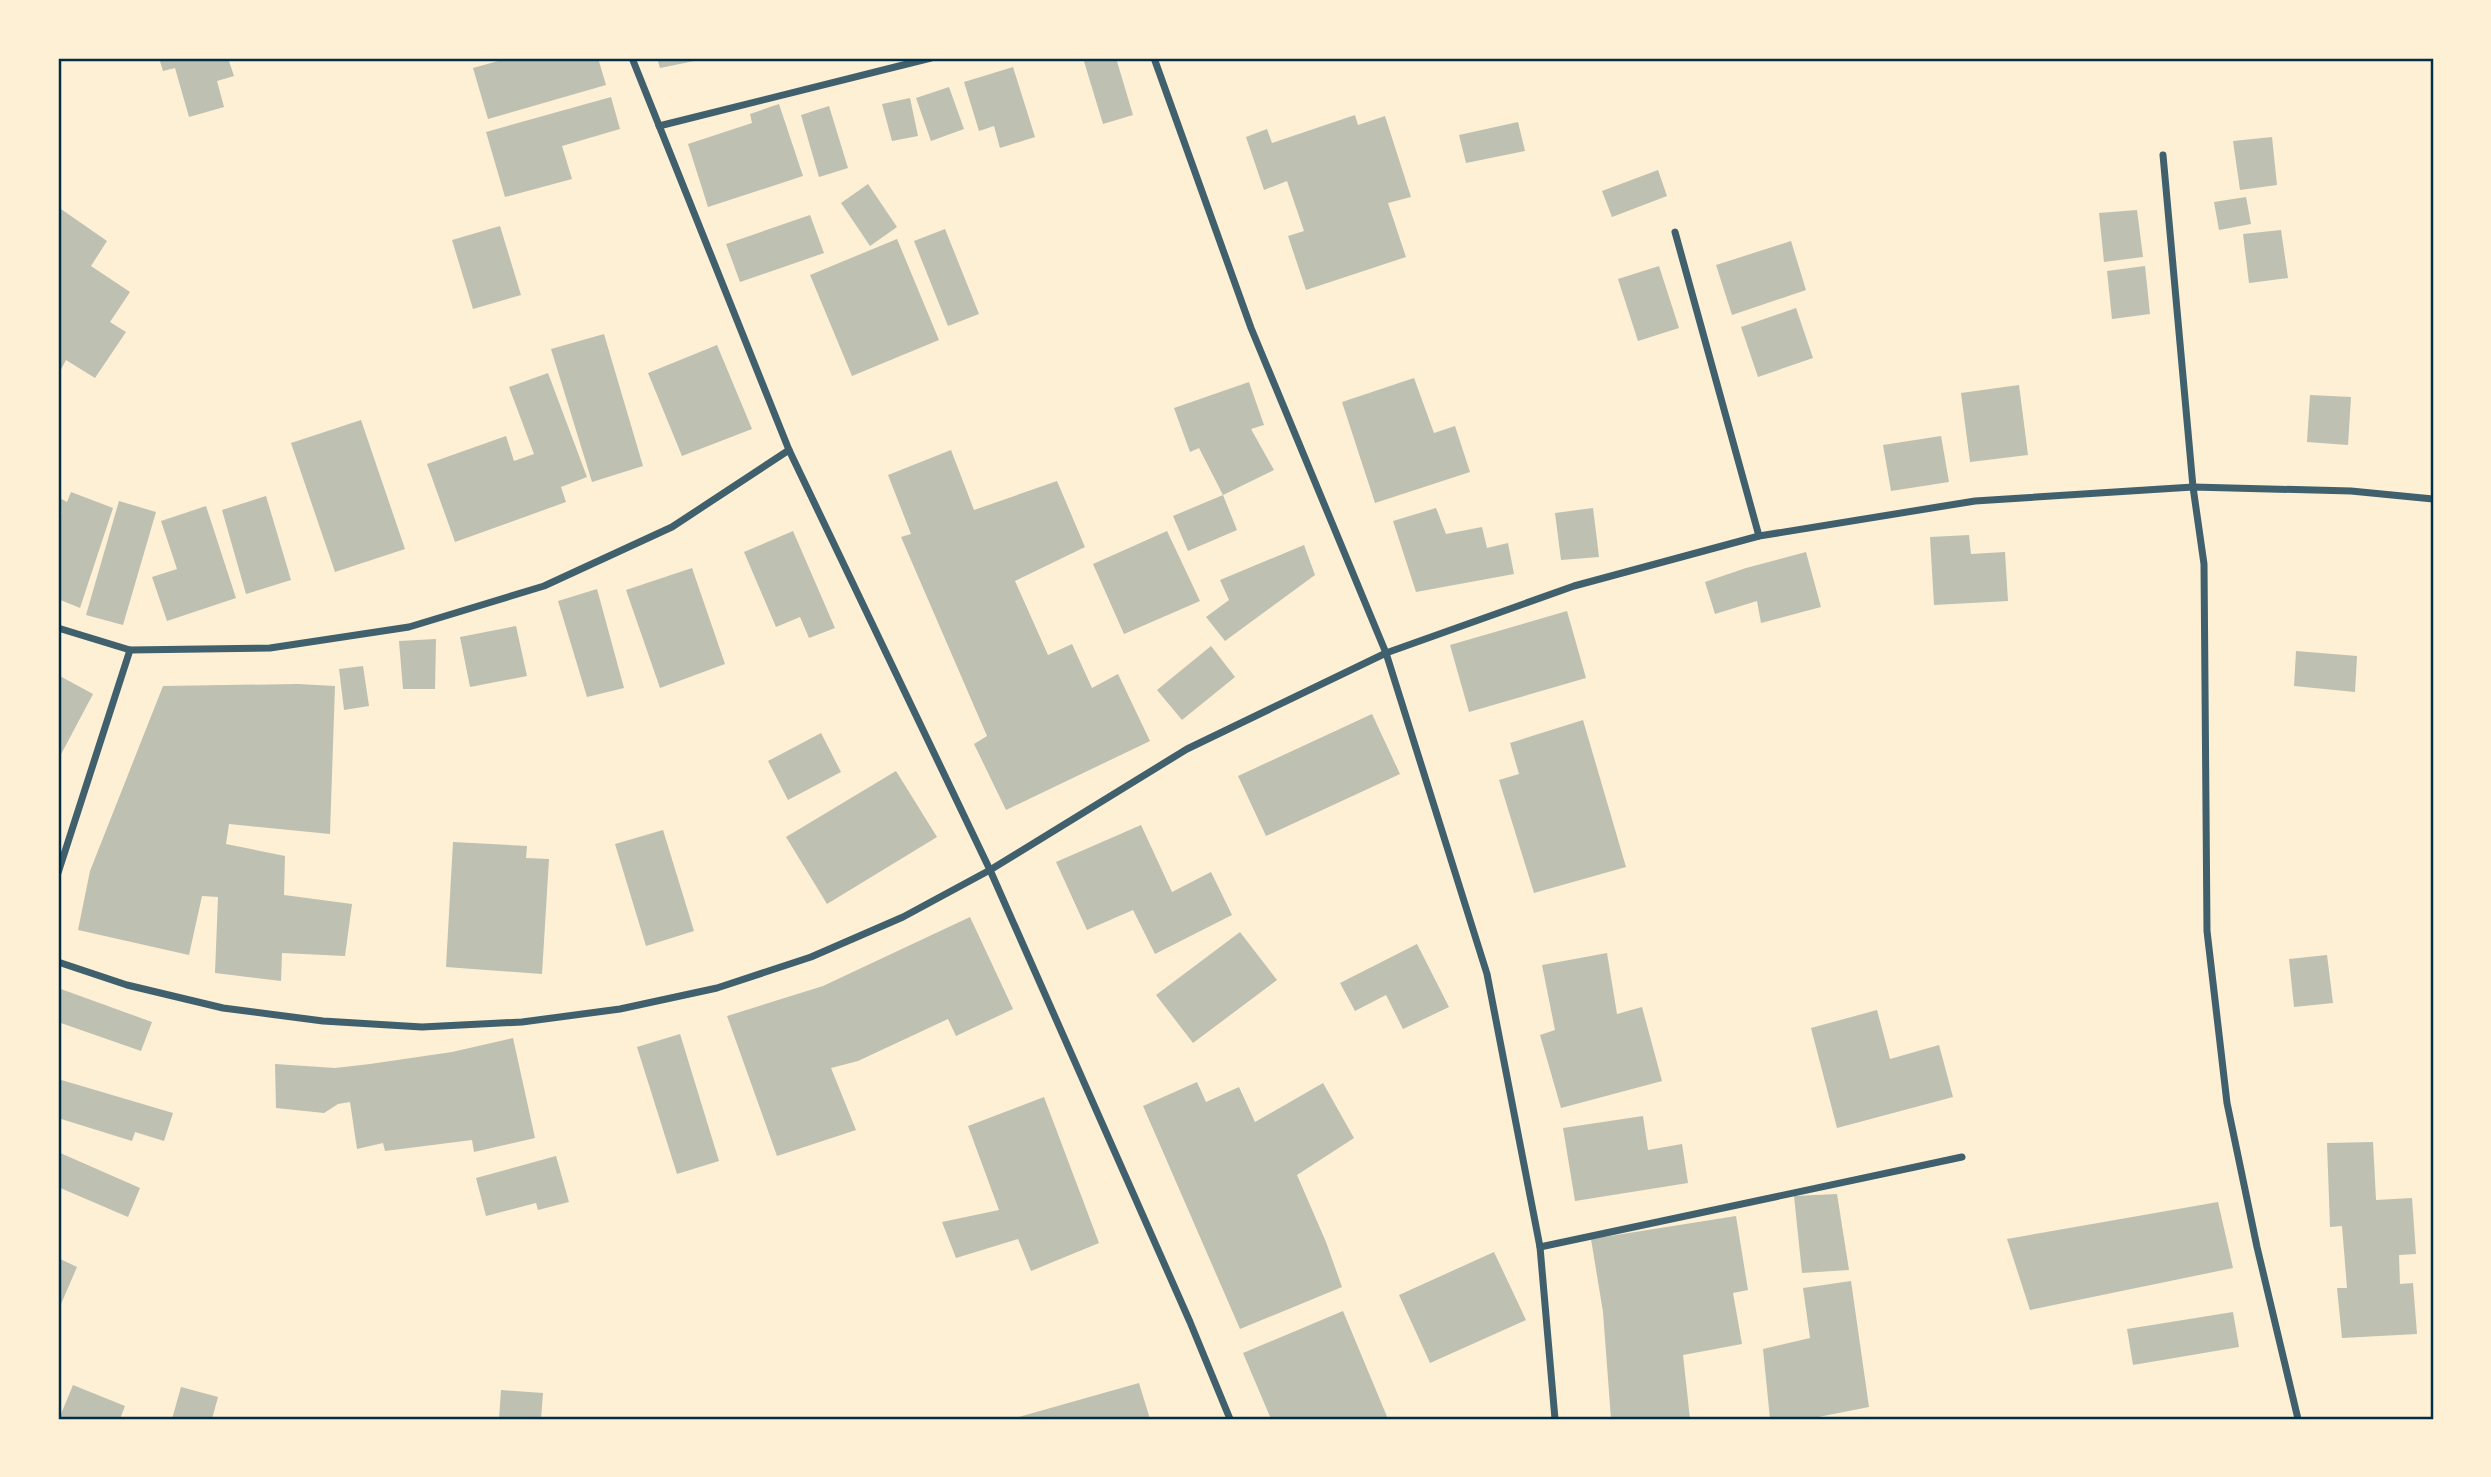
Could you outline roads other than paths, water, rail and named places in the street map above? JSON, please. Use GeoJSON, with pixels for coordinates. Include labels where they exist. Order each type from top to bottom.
{"type":"FeatureCollection","features":[{"type":"Feature","properties":{"kind":"street"},"geometry":{"type":"LineString","coordinates":[[632,58],[789,450],[990,870],[1190,1322],[1230,1419]]}},
{"type":"Feature","properties":{"kind":"street"},"geometry":{"type":"LineString","coordinates":[[659,126],[931,58]]}},
{"type":"Feature","properties":{"kind":"street"},"geometry":{"type":"LineString","coordinates":[[1154,58],[1251,328],[1387,653],[1487,974],[1540,1247],[1555,1419]]}},
{"type":"Feature","properties":{"kind":"street"},"geometry":{"type":"LineString","coordinates":[[2163,155],[2193,487],[2204,564],[2207,931],[2227,1103],[2257,1247],[2298,1419]]}},
{"type":"Feature","properties":{"kind":"street"},"geometry":{"type":"LineString","coordinates":[[1675,232],[1759,536]]}},
{"type":"Feature","properties":{"kind":"street"},"geometry":{"type":"LineString","coordinates":[[58,628],[130,650],[270,648],[410,627],[544,586],[672,527],[789,450]]}},
{"type":"Feature","properties":{"kind":"street"},"geometry":{"type":"LineString","coordinates":[[58,962],[127,985],[223,1008],[323,1021],[422,1027],[522,1022],[620,1009],[717,988],[811,957],[903,917],[990,870],[1187,749],[1387,653],[1574,586],[1759,536],[1975,501],[2193,487],[2351,491],[2433,499]]}},
{"type":"Feature","properties":{"kind":"street"},"geometry":{"type":"LineString","coordinates":[[58,873],[130,650]]}},
{"type":"Feature","properties":{"kind":"street"},"geometry":{"type":"LineString","coordinates":[[1540,1247],[1962,1157]]}}]}
